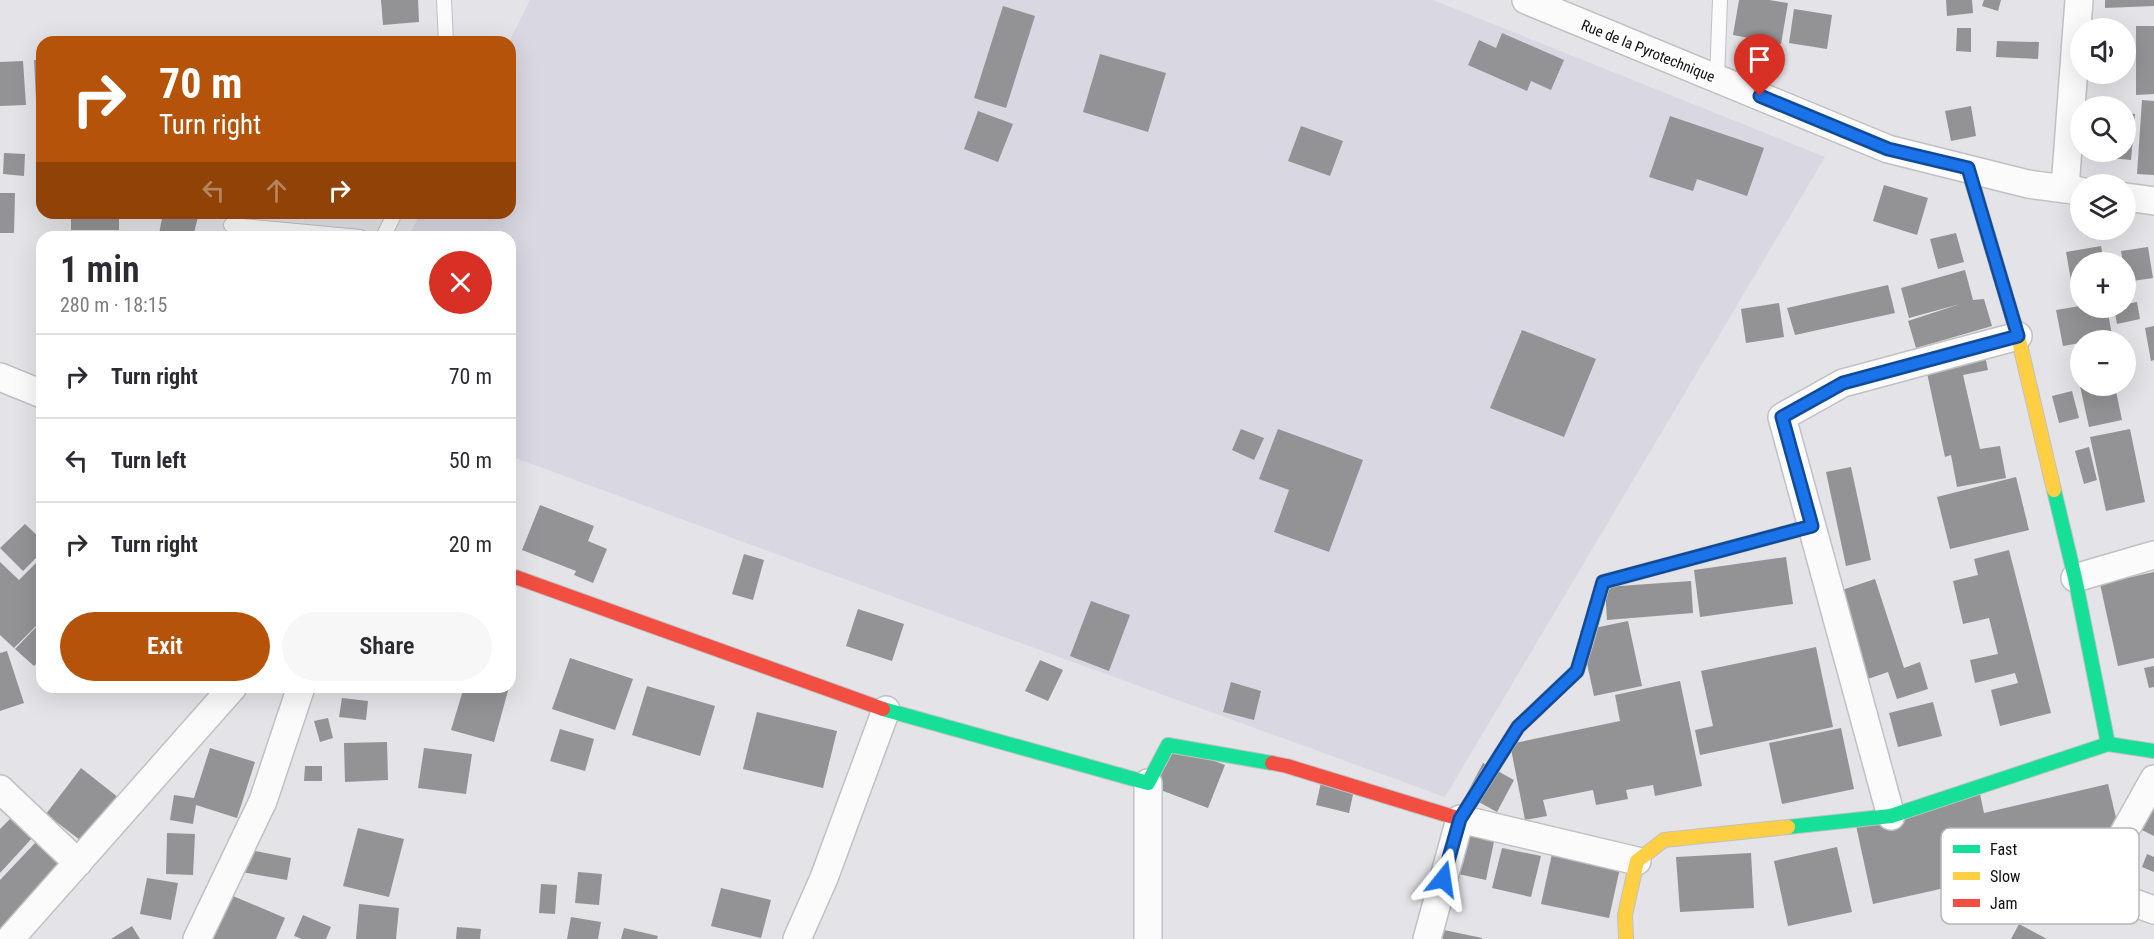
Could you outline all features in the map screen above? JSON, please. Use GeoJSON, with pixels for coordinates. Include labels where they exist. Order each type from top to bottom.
{"type":"FeatureCollection","features":[{"type":"Feature","properties":{"kind":"street","name":"Rue de la Pyrotechnique"},"geometry":{"type":"LineString","coordinates":[[1526,0],[1888,149],[2028,184],[2070,190]]}},
{"type":"Feature","properties":{"kind":"street"},"geometry":{"type":"LineString","coordinates":[[2074,174],[2079,0]]}},
{"type":"Feature","properties":{"kind":"street"},"geometry":{"type":"LineString","coordinates":[[1968,168],[2018,336],[2075,578],[2108,744]]}},
{"type":"Feature","properties":{"kind":"street"},"geometry":{"type":"LineString","coordinates":[[2136,198],[2154,201]]}},
{"type":"Feature","properties":{"kind":"street"},"geometry":{"type":"LineString","coordinates":[[1891,816],[1782,417],[1843,383],[2018,336]]}},
{"type":"Feature","properties":{"kind":"street"},"geometry":{"type":"LineString","coordinates":[[0,377],[36,392]]}},
{"type":"Feature","properties":{"kind":"street"},"geometry":{"type":"LineString","coordinates":[[1427,939],[1460,819],[1518,727],[1577,671],[1603,582],[1812,526]]}},
{"type":"Feature","properties":{"kind":"street"},"geometry":{"type":"LineString","coordinates":[[2075,578],[2154,555]]}},
{"type":"Feature","properties":{"kind":"street"},"geometry":{"type":"LineString","coordinates":[[516,577],[886,710],[1148,783]]}},
{"type":"Feature","properties":{"kind":"street"},"geometry":{"type":"LineString","coordinates":[[10,939],[228,693]]}},
{"type":"Feature","properties":{"kind":"street"},"geometry":{"type":"LineString","coordinates":[[197,939],[263,801],[299,693]]}},
{"type":"Feature","properties":{"kind":"street"},"geometry":{"type":"LineString","coordinates":[[797,939],[824,878],[886,710]]}},
{"type":"Feature","properties":{"kind":"street"},"geometry":{"type":"LineString","coordinates":[[1626,939],[1625,915],[1636,861],[1664,840],[1891,816],[2108,744],[2154,751]]}},
{"type":"Feature","properties":{"kind":"street"},"geometry":{"type":"LineString","coordinates":[[1148,939],[1148,783],[1168,745],[1287,766],[1460,819],[1636,861]]}},
{"type":"Feature","properties":{"kind":"street"},"geometry":{"type":"LineString","coordinates":[[2127,828],[2154,779]]}},
{"type":"Feature","properties":{"kind":"street"},"geometry":{"type":"LineString","coordinates":[[0,789],[78,863]]}},
{"type":"Feature","properties":{"kind":"street"},"geometry":{"type":"LineString","coordinates":[[2139,905],[2154,910]]}},
{"type":"Feature","properties":{"kind":"lane"},"geometry":{"type":"LineString","coordinates":[[444,0],[446,36]]}},
{"type":"Feature","properties":{"kind":"lane"},"geometry":{"type":"LineString","coordinates":[[1717,79],[1720,0]]}},
{"type":"Feature","properties":{"kind":"lane"},"geometry":{"type":"LineString","coordinates":[[231,225],[296,231]]}},
{"type":"Feature","properties":{"kind":"shaded area"},"geometry":{"type":"Polygon","coordinates":[[[530,0],[1433,0],[1825,157],[1445,797],[516,458],[516,231],[411,231],[418,219],[516,219],[516,36],[512,36],[530,0]]]}},
{"type":"Feature","properties":{"kind":"building"},"geometry":{"type":"Polygon","coordinates":[[[381,0],[418,0],[419,22],[383,25],[381,0]]]}},
{"type":"Feature","properties":{"kind":"building"},"geometry":{"type":"Polygon","coordinates":[[[1739,0],[1769,0],[1788,3],[1781,44],[1733,35],[1739,0]]]}},
{"type":"Feature","properties":{"kind":"building"},"geometry":{"type":"Polygon","coordinates":[[[1946,0],[1972,0],[1973,13],[1947,16],[1946,0]]]}},
{"type":"Feature","properties":{"kind":"building"},"geometry":{"type":"Polygon","coordinates":[[[1984,0],[2001,0],[1998,11],[1982,6],[1984,0]]]}},
{"type":"Feature","properties":{"kind":"building"},"geometry":{"type":"Polygon","coordinates":[[[2105,0],[2154,0],[2154,6],[2105,8],[2105,0]]]}},
{"type":"Feature","properties":{"kind":"building"},"geometry":{"type":"Polygon","coordinates":[[[1003,6],[1035,16],[1006,108],[974,98],[1003,6]]]}},
{"type":"Feature","properties":{"kind":"building"},"geometry":{"type":"Polygon","coordinates":[[[1794,9],[1832,15],[1827,49],[1789,43],[1794,9]]]}},
{"type":"Feature","properties":{"kind":"building"},"geometry":{"type":"Polygon","coordinates":[[[2136,26],[2154,26],[2154,94],[2136,95],[2136,26]]]}},
{"type":"Feature","properties":{"kind":"building"},"geometry":{"type":"Polygon","coordinates":[[[1957,28],[1971,28],[1971,52],[1956,51],[1957,28]]]}},
{"type":"Feature","properties":{"kind":"building"},"geometry":{"type":"Polygon","coordinates":[[[1502,33],[1564,60],[1551,90],[1531,81],[1527,91],[1468,65],[1479,40],[1496,48],[1502,33]]]}},
{"type":"Feature","properties":{"kind":"building"},"geometry":{"type":"Polygon","coordinates":[[[1997,41],[2039,42],[2038,59],[1996,57],[1997,41]]]}},
{"type":"Feature","properties":{"kind":"building"},"geometry":{"type":"Polygon","coordinates":[[[1100,54],[1166,73],[1148,132],[1083,112],[1100,54]]]}},
{"type":"Feature","properties":{"kind":"building"},"geometry":{"type":"Polygon","coordinates":[[[34,60],[36,60],[36,100],[34,60]]]}},
{"type":"Feature","properties":{"kind":"building"},"geometry":{"type":"Polygon","coordinates":[[[23,61],[26,105],[0,106],[0,62],[23,61]]]}},
{"type":"Feature","properties":{"kind":"building"},"geometry":{"type":"Polygon","coordinates":[[[2142,100],[2154,101],[2154,175],[2137,174],[2142,100]]]}},
{"type":"Feature","properties":{"kind":"building"},"geometry":{"type":"Polygon","coordinates":[[[1971,106],[1976,136],[1951,141],[1945,111],[1971,106]]]}},
{"type":"Feature","properties":{"kind":"building"},"geometry":{"type":"Polygon","coordinates":[[[978,111],[1013,124],[998,162],[964,149],[978,111]]]}},
{"type":"Feature","properties":{"kind":"building"},"geometry":{"type":"Polygon","coordinates":[[[1670,116],[1764,148],[1747,196],[1697,179],[1693,191],[1649,177],[1670,116]]]}},
{"type":"Feature","properties":{"kind":"building"},"geometry":{"type":"Polygon","coordinates":[[[1301,126],[1343,141],[1330,176],[1288,161],[1301,126]]]}},
{"type":"Feature","properties":{"kind":"building"},"geometry":{"type":"Polygon","coordinates":[[[4,153],[25,154],[24,176],[3,174],[4,153]]]}},
{"type":"Feature","properties":{"kind":"building"},"geometry":{"type":"Polygon","coordinates":[[[1884,185],[1928,198],[1917,235],[1873,221],[1884,185]]]}},
{"type":"Feature","properties":{"kind":"building"},"geometry":{"type":"Polygon","coordinates":[[[0,193],[15,193],[14,233],[0,233],[0,193]]]}},
{"type":"Feature","properties":{"kind":"building"},"geometry":{"type":"Polygon","coordinates":[[[71,219],[119,219],[119,230],[71,230],[71,219]]]}},
{"type":"Feature","properties":{"kind":"building"},"geometry":{"type":"Polygon","coordinates":[[[162,219],[198,219],[194,231],[160,231],[162,219]]]}},
{"type":"Feature","properties":{"kind":"building"},"geometry":{"type":"Polygon","coordinates":[[[1956,233],[1964,262],[1938,269],[1930,239],[1956,233]]]}},
{"type":"Feature","properties":{"kind":"building"},"geometry":{"type":"Polygon","coordinates":[[[2101,246],[2102,252],[2070,252],[2070,275],[2066,252],[2101,246]]]}},
{"type":"Feature","properties":{"kind":"building"},"geometry":{"type":"Polygon","coordinates":[[[2148,247],[2153,278],[2136,281],[2136,252],[2121,251],[2148,247]]]}},
{"type":"Feature","properties":{"kind":"building"},"geometry":{"type":"Polygon","coordinates":[[[1965,270],[1973,300],[1984,299],[1992,326],[1916,348],[1908,321],[1960,304],[1909,318],[1901,288],[1965,270]]]}},
{"type":"Feature","properties":{"kind":"building"},"geometry":{"type":"Polygon","coordinates":[[[1888,285],[1895,313],[1795,335],[1787,308],[1888,285]]]}},
{"type":"Feature","properties":{"kind":"building"},"geometry":{"type":"Polygon","coordinates":[[[2136,302],[2140,319],[2117,324],[2116,318],[2136,318],[2136,302]]]}},
{"type":"Feature","properties":{"kind":"building"},"geometry":{"type":"Polygon","coordinates":[[[1779,303],[1784,337],[1746,343],[1741,309],[1779,303]]]}},
{"type":"Feature","properties":{"kind":"building"},"geometry":{"type":"Polygon","coordinates":[[[2070,308],[2070,318],[2109,318],[2111,330],[2070,330],[2070,345],[2063,346],[2056,310],[2070,308]]]}},
{"type":"Feature","properties":{"kind":"building"},"geometry":{"type":"Polygon","coordinates":[[[2154,326],[2154,360],[2151,361],[2145,328],[2154,326]]]}},
{"type":"Feature","properties":{"kind":"building"},"geometry":{"type":"Polygon","coordinates":[[[1522,330],[1596,359],[1564,437],[1490,408],[1522,330]]]}},
{"type":"Feature","properties":{"kind":"building"},"geometry":{"type":"Polygon","coordinates":[[[1983,346],[1988,370],[1963,375],[1980,449],[2000,446],[2006,478],[1957,487],[1951,455],[1945,457],[1924,359],[1983,346]]]}},
{"type":"Feature","properties":{"kind":"building"},"geometry":{"type":"Polygon","coordinates":[[[2070,392],[2079,418],[2059,423],[2052,396],[2070,392]]]}},
{"type":"Feature","properties":{"kind":"building"},"geometry":{"type":"Polygon","coordinates":[[[2082,396],[2117,396],[2122,420],[2089,427],[2082,396]]]}},
{"type":"Feature","properties":{"kind":"building"},"geometry":{"type":"Polygon","coordinates":[[[1241,429],[1264,438],[1254,460],[1232,450],[1241,429]]]}},
{"type":"Feature","properties":{"kind":"building"},"geometry":{"type":"Polygon","coordinates":[[[1278,429],[1363,460],[1329,552],[1274,532],[1289,490],[1259,479],[1278,429]]]}},
{"type":"Feature","properties":{"kind":"building"},"geometry":{"type":"Polygon","coordinates":[[[2130,429],[2145,502],[2106,511],[2090,437],[2130,429]]]}},
{"type":"Feature","properties":{"kind":"building"},"geometry":{"type":"Polygon","coordinates":[[[2089,447],[2097,480],[2084,484],[2075,451],[2089,447]]]}},
{"type":"Feature","properties":{"kind":"building"},"geometry":{"type":"Polygon","coordinates":[[[1851,467],[1871,560],[1846,566],[1826,472],[1851,467]]]}},
{"type":"Feature","properties":{"kind":"building"},"geometry":{"type":"Polygon","coordinates":[[[2016,477],[2029,530],[1950,549],[1937,497],[2016,477]]]}},
{"type":"Feature","properties":{"kind":"building"},"geometry":{"type":"Polygon","coordinates":[[[540,505],[594,526],[588,541],[607,549],[593,583],[574,575],[576,571],[522,550],[540,505]]]}},
{"type":"Feature","properties":{"kind":"building"},"geometry":{"type":"Polygon","coordinates":[[[25,524],[36,534],[36,558],[23,571],[0,548],[25,524]]]}},
{"type":"Feature","properties":{"kind":"building"},"geometry":{"type":"Polygon","coordinates":[[[2009,550],[2051,713],[2000,726],[1991,690],[2018,683],[2015,673],[1975,683],[1970,660],[1998,654],[1989,618],[1963,624],[1953,581],[1978,575],[1974,559],[2009,550]]]}},
{"type":"Feature","properties":{"kind":"building"},"geometry":{"type":"Polygon","coordinates":[[[744,554],[764,560],[753,600],[732,594],[744,554]]]}},
{"type":"Feature","properties":{"kind":"building"},"geometry":{"type":"Polygon","coordinates":[[[1786,557],[1793,604],[1700,617],[1694,570],[1786,557]]]}},
{"type":"Feature","properties":{"kind":"building"},"geometry":{"type":"Polygon","coordinates":[[[0,562],[19,580],[36,563],[36,626],[14,648],[0,635],[0,562]]]}},
{"type":"Feature","properties":{"kind":"building"},"geometry":{"type":"Polygon","coordinates":[[[2154,572],[2154,658],[2118,666],[2100,584],[2154,572]]]}},
{"type":"Feature","properties":{"kind":"building"},"geometry":{"type":"Polygon","coordinates":[[[1875,579],[1904,668],[1920,662],[1928,689],[1897,699],[1888,672],[1865,680],[1836,592],[1875,579]]]}},
{"type":"Feature","properties":{"kind":"building"},"geometry":{"type":"Polygon","coordinates":[[[1691,581],[1693,613],[1607,620],[1605,587],[1691,581]]]}},
{"type":"Feature","properties":{"kind":"building"},"geometry":{"type":"Polygon","coordinates":[[[1091,601],[1130,615],[1109,671],[1070,656],[1091,601]]]}},
{"type":"Feature","properties":{"kind":"building"},"geometry":{"type":"Polygon","coordinates":[[[858,609],[904,624],[892,661],[846,646],[858,609]]]}},
{"type":"Feature","properties":{"kind":"building"},"geometry":{"type":"Polygon","coordinates":[[[1628,621],[1642,686],[1594,696],[1580,631],[1628,621]]]}},
{"type":"Feature","properties":{"kind":"building"},"geometry":{"type":"Polygon","coordinates":[[[36,627],[36,664],[34,666],[15,649],[36,627]]]}},
{"type":"Feature","properties":{"kind":"building"},"geometry":{"type":"Polygon","coordinates":[[[1816,647],[1833,727],[1700,755],[1695,730],[1713,726],[1701,671],[1816,647]]]}},
{"type":"Feature","properties":{"kind":"building"},"geometry":{"type":"Polygon","coordinates":[[[7,651],[24,703],[0,711],[0,653],[7,651]]]}},
{"type":"Feature","properties":{"kind":"building"},"geometry":{"type":"Polygon","coordinates":[[[570,658],[633,679],[615,730],[552,709],[570,658]]]}},
{"type":"Feature","properties":{"kind":"building"},"geometry":{"type":"Polygon","coordinates":[[[1040,660],[1063,670],[1048,701],[1025,691],[1040,660]]]}},
{"type":"Feature","properties":{"kind":"building"},"geometry":{"type":"Polygon","coordinates":[[[2154,666],[2154,687],[2149,688],[2144,668],[2154,666]]]}},
{"type":"Feature","properties":{"kind":"building"},"geometry":{"type":"Polygon","coordinates":[[[1680,681],[1702,786],[1655,796],[1653,785],[1626,790],[1628,799],[1596,805],[1593,790],[1543,800],[1547,816],[1525,820],[1510,744],[1620,721],[1615,695],[1680,681]]]}},
{"type":"Feature","properties":{"kind":"building"},"geometry":{"type":"Polygon","coordinates":[[[1231,682],[1261,691],[1254,720],[1223,712],[1231,682]]]}},
{"type":"Feature","properties":{"kind":"building"},"geometry":{"type":"Polygon","coordinates":[[[647,686],[715,706],[700,756],[632,735],[647,686]]]}},
{"type":"Feature","properties":{"kind":"building"},"geometry":{"type":"Polygon","coordinates":[[[462,693],[507,693],[494,742],[451,730],[462,693]]]}},
{"type":"Feature","properties":{"kind":"building"},"geometry":{"type":"Polygon","coordinates":[[[342,698],[368,701],[366,720],[339,717],[342,698]]]}},
{"type":"Feature","properties":{"kind":"building"},"geometry":{"type":"Polygon","coordinates":[[[1933,702],[1942,736],[1898,747],[1889,713],[1933,702]]]}},
{"type":"Feature","properties":{"kind":"building"},"geometry":{"type":"Polygon","coordinates":[[[757,712],[837,731],[823,788],[743,769],[757,712]]]}},
{"type":"Feature","properties":{"kind":"building"},"geometry":{"type":"Polygon","coordinates":[[[328,718],[333,738],[320,742],[314,721],[328,718]]]}},
{"type":"Feature","properties":{"kind":"building"},"geometry":{"type":"Polygon","coordinates":[[[1841,728],[1854,789],[1782,804],[1769,743],[1841,728]]]}},
{"type":"Feature","properties":{"kind":"building"},"geometry":{"type":"Polygon","coordinates":[[[560,729],[594,739],[585,771],[550,761],[560,729]]]}},
{"type":"Feature","properties":{"kind":"building"},"geometry":{"type":"Polygon","coordinates":[[[1162,741],[1225,765],[1208,808],[1145,784],[1162,741]]]}},
{"type":"Feature","properties":{"kind":"building"},"geometry":{"type":"Polygon","coordinates":[[[387,742],[388,780],[345,782],[344,743],[387,742]]]}},
{"type":"Feature","properties":{"kind":"building"},"geometry":{"type":"Polygon","coordinates":[[[210,748],[255,762],[237,818],[196,805],[193,824],[170,820],[174,795],[194,798],[210,748]]]}},
{"type":"Feature","properties":{"kind":"building"},"geometry":{"type":"Polygon","coordinates":[[[424,748],[472,754],[466,794],[418,788],[424,748]]]}},
{"type":"Feature","properties":{"kind":"building"},"geometry":{"type":"Polygon","coordinates":[[[1483,763],[1514,780],[1497,812],[1466,795],[1483,763]]]}},
{"type":"Feature","properties":{"kind":"building"},"geometry":{"type":"Polygon","coordinates":[[[305,766],[322,766],[322,781],[304,781],[305,766]]]}},
{"type":"Feature","properties":{"kind":"building"},"geometry":{"type":"Polygon","coordinates":[[[81,768],[119,798],[84,843],[46,814],[81,768]]]}},
{"type":"Feature","properties":{"kind":"building"},"geometry":{"type":"Polygon","coordinates":[[[1322,778],[1355,785],[1349,813],[1316,805],[1322,778]]]}},
{"type":"Feature","properties":{"kind":"building"},"geometry":{"type":"Polygon","coordinates":[[[2108,784],[2119,828],[1941,828],[1941,889],[1873,904],[1855,821],[1980,794],[1984,813],[2108,784]]]}},
{"type":"Feature","properties":{"kind":"building"},"geometry":{"type":"Polygon","coordinates":[[[2154,807],[2154,836],[2142,830],[2154,807]]]}},
{"type":"Feature","properties":{"kind":"building"},"geometry":{"type":"Polygon","coordinates":[[[12,817],[34,836],[0,873],[0,829],[12,817]]]}},
{"type":"Feature","properties":{"kind":"building"},"geometry":{"type":"Polygon","coordinates":[[[358,828],[404,839],[389,897],[343,886],[358,828]]]}},
{"type":"Feature","properties":{"kind":"building"},"geometry":{"type":"Polygon","coordinates":[[[1449,828],[1495,837],[1486,880],[1440,870],[1449,828]]]}},
{"type":"Feature","properties":{"kind":"building"},"geometry":{"type":"Polygon","coordinates":[[[167,833],[195,834],[193,875],[166,874],[167,833]]]}},
{"type":"Feature","properties":{"kind":"building"},"geometry":{"type":"Polygon","coordinates":[[[36,842],[62,867],[0,931],[0,880],[36,842]]]}},
{"type":"Feature","properties":{"kind":"building"},"geometry":{"type":"Polygon","coordinates":[[[1837,847],[1852,912],[1788,926],[1774,861],[1837,847]]]}},
{"type":"Feature","properties":{"kind":"building"},"geometry":{"type":"Polygon","coordinates":[[[1502,848],[1541,856],[1531,897],[1492,888],[1502,848]]]}},
{"type":"Feature","properties":{"kind":"building"},"geometry":{"type":"Polygon","coordinates":[[[245,849],[291,858],[287,880],[241,872],[245,849]]]}},
{"type":"Feature","properties":{"kind":"building"},"geometry":{"type":"Polygon","coordinates":[[[1751,853],[1754,908],[1680,912],[1676,857],[1751,853]]]}},
{"type":"Feature","properties":{"kind":"building"},"geometry":{"type":"Polygon","coordinates":[[[1552,854],[1620,868],[1609,918],[1541,904],[1552,854]]]}},
{"type":"Feature","properties":{"kind":"building"},"geometry":{"type":"Polygon","coordinates":[[[2147,854],[2154,857],[2154,872],[2142,867],[2147,854]]]}},
{"type":"Feature","properties":{"kind":"building"},"geometry":{"type":"Polygon","coordinates":[[[578,872],[602,874],[599,905],[575,903],[578,872]]]}},
{"type":"Feature","properties":{"kind":"building"},"geometry":{"type":"Polygon","coordinates":[[[147,878],[178,883],[171,920],[140,914],[147,878]]]}},
{"type":"Feature","properties":{"kind":"building"},"geometry":{"type":"Polygon","coordinates":[[[541,884],[557,885],[555,914],[539,913],[541,884]]]}},
{"type":"Feature","properties":{"kind":"building"},"geometry":{"type":"Polygon","coordinates":[[[721,888],[771,900],[761,938],[711,926],[721,888]]]}},
{"type":"Feature","properties":{"kind":"building"},"geometry":{"type":"Polygon","coordinates":[[[219,890],[285,918],[276,939],[197,939],[219,890]]]}},
{"type":"Feature","properties":{"kind":"building"},"geometry":{"type":"Polygon","coordinates":[[[359,904],[399,908],[396,939],[356,939],[359,904]]]}},
{"type":"Feature","properties":{"kind":"building"},"geometry":{"type":"Polygon","coordinates":[[[303,915],[331,927],[326,939],[302,939],[294,936],[303,915]]]}},
{"type":"Feature","properties":{"kind":"building"},"geometry":{"type":"Polygon","coordinates":[[[571,917],[601,922],[598,939],[567,939],[571,917]]]}},
{"type":"Feature","properties":{"kind":"building"},"geometry":{"type":"Polygon","coordinates":[[[2019,924],[2047,939],[2011,939],[2019,924]]]}},
{"type":"Feature","properties":{"kind":"building"},"geometry":{"type":"Polygon","coordinates":[[[132,926],[140,939],[111,939],[132,926]]]}},
{"type":"Feature","properties":{"kind":"building"},"geometry":{"type":"Polygon","coordinates":[[[457,927],[481,929],[480,939],[456,939],[457,927]]]}},
{"type":"Feature","properties":{"kind":"building"},"geometry":{"type":"Polygon","coordinates":[[[624,928],[658,936],[657,939],[621,939],[624,928]]]}},
{"type":"Feature","properties":{"kind":"building"},"geometry":{"type":"Polygon","coordinates":[[[1444,930],[1482,938],[1482,939],[1442,939],[1444,930]]]}},
{"type":"Feature","properties":{"kind":"traffic: fast"},"geometry":{"type":"LineString","coordinates":[[2054,490],[2075,578],[2108,744]]}},
{"type":"Feature","properties":{"kind":"traffic: fast"},"geometry":{"type":"LineString","coordinates":[[1586,642],[1603,582],[1812,526]]}},
{"type":"Feature","properties":{"kind":"traffic: fast"},"geometry":{"type":"LineString","coordinates":[[883,709],[1148,783],[1168,745],[1272,763]]}},
{"type":"Feature","properties":{"kind":"traffic: fast"},"geometry":{"type":"LineString","coordinates":[[1788,827],[1891,816],[2108,744],[2154,751]]}},
{"type":"Feature","properties":{"kind":"traffic: slow"},"geometry":{"type":"LineString","coordinates":[[1968,168],[2018,336],[2054,490]]}},
{"type":"Feature","properties":{"kind":"traffic: slow"},"geometry":{"type":"LineString","coordinates":[[1626,939],[1625,915],[1637,861],[1664,840],[1788,827]]}},
{"type":"Feature","properties":{"kind":"traffic: jam"},"geometry":{"type":"LineString","coordinates":[[516,577],[883,709]]}},
{"type":"Feature","properties":{"kind":"traffic: jam"},"geometry":{"type":"LineString","coordinates":[[1272,763],[1460,819],[1518,727],[1577,671],[1586,642]]}},
{"type":"Feature","properties":{"kind":"route"},"geometry":{"type":"LineString","coordinates":[[1443,879],[1460,819],[1518,727],[1577,671],[1603,582],[1812,526],[1782,417],[1843,383],[2018,336],[1968,168],[1888,149],[1760,96]]}}]}
